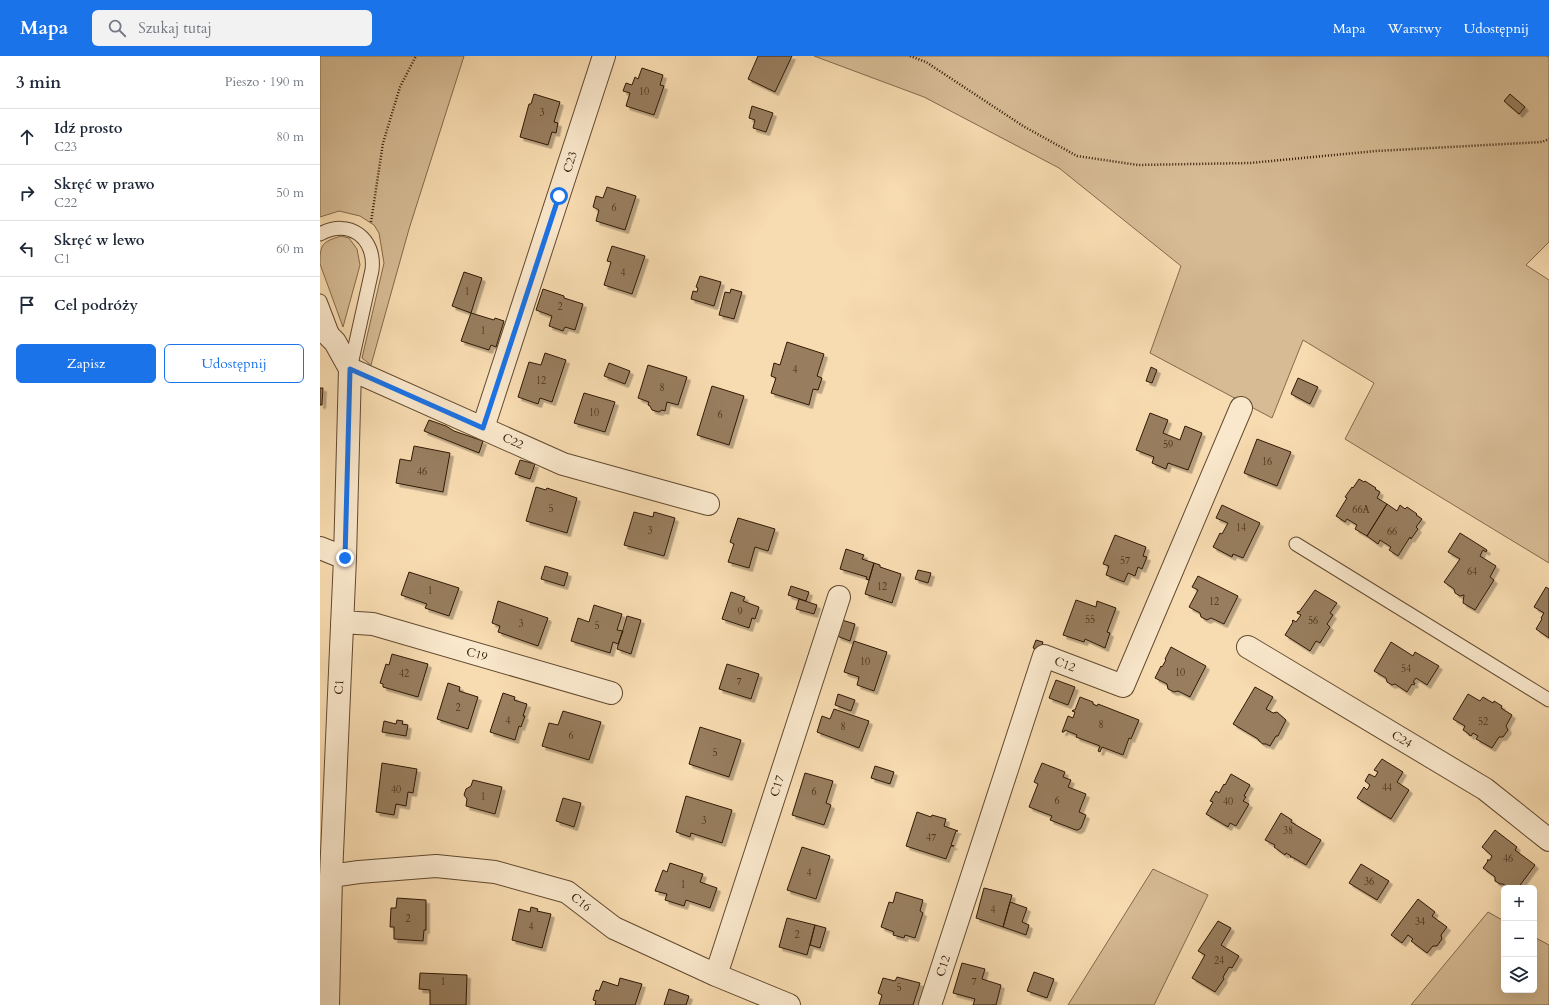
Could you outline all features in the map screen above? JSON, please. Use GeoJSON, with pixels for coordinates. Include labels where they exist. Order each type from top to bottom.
{"type":"FeatureCollection","features":[{"type":"Feature","properties":{"kind":"street","name":"C23"},"geometry":{"type":"LineString","coordinates":[[483,428],[604,56]]}},
{"type":"Feature","properties":{"kind":"street"},"geometry":{"type":"LineString","coordinates":[[320,327],[335,342],[350,369]]}},
{"type":"Feature","properties":{"kind":"street","name":"C22"},"geometry":{"type":"LineString","coordinates":[[350,369],[564,464],[708,504]]}},
{"type":"Feature","properties":{"kind":"street","name":"C1"},"geometry":{"type":"LineString","coordinates":[[328,1005],[331,876],[329,716],[342,622],[350,369]]}},
{"type":"Feature","properties":{"kind":"street","name":"C12"},"geometry":{"type":"LineString","coordinates":[[930,1005],[1044,656],[1123,686],[1241,408]]}},
{"type":"Feature","properties":{"kind":"street"},"geometry":{"type":"LineString","coordinates":[[320,548],[345,558]]}},
{"type":"Feature","properties":{"kind":"street","name":"C17"},"geometry":{"type":"LineString","coordinates":[[716,976],[839,597]]}},
{"type":"Feature","properties":{"kind":"street","name":"C19"},"geometry":{"type":"LineString","coordinates":[[342,622],[373,624],[610,693]]}},
{"type":"Feature","properties":{"kind":"street","name":"C24"},"geometry":{"type":"LineString","coordinates":[[1248,647],[1486,789],[1549,840]]}},
{"type":"Feature","properties":{"kind":"street","name":"C16"},"geometry":{"type":"LineString","coordinates":[[331,876],[359,872],[436,866],[495,872],[567,892],[614,928],[716,976],[789,1005]]}},
{"type":"Feature","properties":{"kind":"lane"},"geometry":{"type":"LineString","coordinates":[[320,234],[328,230],[340,228],[359,234],[369,244],[373,259],[372,270],[350,369]]}},
{"type":"Feature","properties":{"kind":"lane"},"geometry":{"type":"LineString","coordinates":[[320,301],[335,342]]}},
{"type":"Feature","properties":{"kind":"lane"},"geometry":{"type":"LineString","coordinates":[[1296,544],[1549,700]]}},
{"type":"Feature","properties":{"kind":"path"},"geometry":{"type":"LineString","coordinates":[[369,244],[383,143],[400,87],[416,56]]}},
{"type":"Feature","properties":{"kind":"path"},"geometry":{"type":"LineString","coordinates":[[910,56],[926,62],[1023,126],[1077,156],[1138,165],[1250,163],[1376,151],[1542,142],[1549,139]]}},
{"type":"Feature","properties":{"kind":"shaded area"},"geometry":{"type":"Polygon","coordinates":[[[320,56],[464,56],[409,229],[371,365],[362,358],[384,263],[379,233],[374,225],[360,216],[339,211],[320,217],[320,56]]]}},
{"type":"Feature","properties":{"kind":"shaded area"},"geometry":{"type":"Polygon","coordinates":[[[814,56],[1549,57],[1549,242],[1526,265],[1549,280],[1549,563],[1345,439],[1374,383],[1303,340],[1272,418],[1150,353],[1181,266],[1059,168],[924,97],[814,56]]]}},
{"type":"Feature","properties":{"kind":"shaded area"},"geometry":{"type":"Polygon","coordinates":[[[341,236],[349,238],[357,249],[360,265],[343,327],[320,264],[323,245],[330,240],[341,236]]]}},
{"type":"Feature","properties":{"kind":"shaded area"},"geometry":{"type":"Polygon","coordinates":[[[1153,869],[1208,895],[1154,1005],[1068,1005],[1153,869]]]}},
{"type":"Feature","properties":{"kind":"shaded area"},"geometry":{"type":"Polygon","coordinates":[[[1488,912],[1501,919],[1501,993],[1537,993],[1537,939],[1549,945],[1549,1005],[1411,1005],[1488,912]]]}},
{"type":"Feature","properties":{"kind":"building"},"geometry":{"type":"Polygon","coordinates":[[[758,56],[792,56],[775,92],[748,79],[758,56]]]}},
{"type":"Feature","properties":{"kind":"building"},"geometry":{"type":"Polygon","coordinates":[[[642,68],[663,75],[660,85],[664,86],[654,115],[626,106],[630,93],[623,91],[626,83],[632,85],[635,77],[638,79],[642,68]]]}},
{"type":"Feature","properties":{"kind":"building"},"geometry":{"type":"Polygon","coordinates":[[[534,94],[560,102],[554,122],[558,123],[556,133],[552,132],[548,145],[520,137],[529,104],[531,104],[534,94]]]}},
{"type":"Feature","properties":{"kind":"building"},"geometry":{"type":"Polygon","coordinates":[[[1510,94],[1525,107],[1519,114],[1504,101],[1510,94]]]}},
{"type":"Feature","properties":{"kind":"building"},"geometry":{"type":"Polygon","coordinates":[[[752,106],[773,113],[766,132],[753,128],[755,120],[749,118],[752,106]]]}},
{"type":"Feature","properties":{"kind":"building"},"geometry":{"type":"Polygon","coordinates":[[[607,187],[636,196],[625,230],[596,221],[599,210],[593,207],[596,196],[603,198],[607,187]]]}},
{"type":"Feature","properties":{"kind":"building"},"geometry":{"type":"Polygon","coordinates":[[[612,246],[645,256],[632,294],[604,285],[611,262],[607,261],[612,246]]]}},
{"type":"Feature","properties":{"kind":"building"},"geometry":{"type":"Polygon","coordinates":[[[464,272],[482,278],[471,313],[452,306],[464,272]]]}},
{"type":"Feature","properties":{"kind":"building"},"geometry":{"type":"Polygon","coordinates":[[[700,276],[721,282],[714,306],[691,299],[693,291],[697,292],[698,288],[696,287],[700,276]]]}},
{"type":"Feature","properties":{"kind":"building"},"geometry":{"type":"Polygon","coordinates":[[[543,289],[583,304],[575,330],[565,327],[563,331],[549,326],[552,316],[536,310],[543,289]]]}},
{"type":"Feature","properties":{"kind":"building"},"geometry":{"type":"Polygon","coordinates":[[[731,289],[742,292],[734,319],[719,315],[725,292],[730,293],[731,289]]]}},
{"type":"Feature","properties":{"kind":"building"},"geometry":{"type":"Polygon","coordinates":[[[471,313],[494,320],[495,318],[504,321],[496,347],[491,345],[489,350],[461,341],[471,313]]]}},
{"type":"Feature","properties":{"kind":"building"},"geometry":{"type":"Polygon","coordinates":[[[787,342],[824,354],[817,376],[822,378],[818,390],[813,389],[809,405],[771,393],[776,378],[771,376],[774,363],[780,365],[787,342]]]}},
{"type":"Feature","properties":{"kind":"building"},"geometry":{"type":"Polygon","coordinates":[[[545,353],[566,360],[552,402],[540,398],[538,404],[518,397],[529,362],[541,365],[545,353]]]}},
{"type":"Feature","properties":{"kind":"building"},"geometry":{"type":"Polygon","coordinates":[[[609,363],[630,371],[625,384],[604,376],[609,363]]]}},
{"type":"Feature","properties":{"kind":"building"},"geometry":{"type":"Polygon","coordinates":[[[648,365],[687,377],[678,405],[667,402],[665,411],[662,410],[659,412],[652,410],[648,405],[649,402],[638,398],[648,365]]]}},
{"type":"Feature","properties":{"kind":"building"},"geometry":{"type":"Polygon","coordinates":[[[1151,367],[1157,370],[1152,383],[1146,381],[1151,367]]]}},
{"type":"Feature","properties":{"kind":"building"},"geometry":{"type":"Polygon","coordinates":[[[1298,378],[1318,387],[1310,404],[1291,394],[1298,378]]]}},
{"type":"Feature","properties":{"kind":"building"},"geometry":{"type":"Polygon","coordinates":[[[712,386],[744,396],[729,445],[697,435],[712,386]]]}},
{"type":"Feature","properties":{"kind":"building"},"geometry":{"type":"Polygon","coordinates":[[[320,388],[323,388],[322,405],[320,405],[320,388]]]}},
{"type":"Feature","properties":{"kind":"building"},"geometry":{"type":"Polygon","coordinates":[[[584,393],[615,402],[605,432],[574,423],[584,393]]]}},
{"type":"Feature","properties":{"kind":"building"},"geometry":{"type":"Polygon","coordinates":[[[1150,413],[1168,420],[1163,433],[1180,440],[1185,426],[1202,433],[1188,470],[1168,463],[1166,469],[1152,463],[1154,457],[1136,450],[1150,413]]]}},
{"type":"Feature","properties":{"kind":"building"},"geometry":{"type":"Polygon","coordinates":[[[429,420],[483,441],[479,453],[424,431],[429,420]]]}},
{"type":"Feature","properties":{"kind":"building"},"geometry":{"type":"Polygon","coordinates":[[[1257,439],[1291,452],[1277,486],[1244,473],[1257,439]]]}},
{"type":"Feature","properties":{"kind":"building"},"geometry":{"type":"Polygon","coordinates":[[[414,446],[450,453],[443,492],[396,483],[400,459],[411,461],[414,446]]]}},
{"type":"Feature","properties":{"kind":"building"},"geometry":{"type":"Polygon","coordinates":[[[520,460],[535,464],[530,479],[515,474],[520,460]]]}},
{"type":"Feature","properties":{"kind":"building"},"geometry":{"type":"Polygon","coordinates":[[[1359,479],[1376,488],[1375,489],[1380,492],[1377,498],[1387,504],[1367,536],[1355,529],[1357,525],[1347,519],[1345,522],[1336,516],[1347,498],[1345,497],[1359,479]]]}},
{"type":"Feature","properties":{"kind":"building"},"geometry":{"type":"Polygon","coordinates":[[[536,487],[546,490],[547,488],[577,498],[567,533],[526,521],[536,487]]]}},
{"type":"Feature","properties":{"kind":"building"},"geometry":{"type":"Polygon","coordinates":[[[1387,504],[1397,511],[1400,505],[1405,509],[1407,507],[1422,519],[1416,527],[1418,529],[1411,539],[1410,537],[1398,556],[1389,550],[1391,547],[1380,540],[1378,544],[1367,536],[1387,504]]]}},
{"type":"Feature","properties":{"kind":"building"},"geometry":{"type":"Polygon","coordinates":[[[1222,505],[1260,523],[1243,558],[1233,554],[1232,557],[1213,547],[1220,533],[1222,534],[1228,523],[1216,518],[1222,505]]]}},
{"type":"Feature","properties":{"kind":"building"},"geometry":{"type":"Polygon","coordinates":[[[634,512],[653,517],[654,512],[675,518],[664,556],[624,545],[634,512]]]}},
{"type":"Feature","properties":{"kind":"building"},"geometry":{"type":"Polygon","coordinates":[[[738,518],[775,529],[768,551],[755,547],[749,568],[728,562],[734,544],[730,542],[738,518]]]}},
{"type":"Feature","properties":{"kind":"building"},"geometry":{"type":"Polygon","coordinates":[[[1460,533],[1487,550],[1486,552],[1483,550],[1480,556],[1496,566],[1490,577],[1494,580],[1475,610],[1463,603],[1464,595],[1460,596],[1455,593],[1454,589],[1444,582],[1460,559],[1448,552],[1460,533]]]}},
{"type":"Feature","properties":{"kind":"building"},"geometry":{"type":"Polygon","coordinates":[[[1115,535],[1146,547],[1143,556],[1147,557],[1142,569],[1138,567],[1135,576],[1128,573],[1124,582],[1106,575],[1109,566],[1103,564],[1115,535]]]}},
{"type":"Feature","properties":{"kind":"building"},"geometry":{"type":"Polygon","coordinates":[[[846,549],[864,555],[862,559],[874,563],[869,580],[866,579],[867,577],[840,569],[846,549]]]}},
{"type":"Feature","properties":{"kind":"building"},"geometry":{"type":"Polygon","coordinates":[[[874,563],[880,565],[880,567],[901,574],[892,603],[865,594],[874,563]]]}},
{"type":"Feature","properties":{"kind":"building"},"geometry":{"type":"Polygon","coordinates":[[[545,566],[568,573],[564,586],[541,579],[545,566]]]}},
{"type":"Feature","properties":{"kind":"building"},"geometry":{"type":"Polygon","coordinates":[[[918,570],[931,573],[928,583],[915,579],[918,570]]]}},
{"type":"Feature","properties":{"kind":"building"},"geometry":{"type":"Polygon","coordinates":[[[409,572],[459,588],[449,616],[425,608],[427,604],[401,595],[409,572]]]}},
{"type":"Feature","properties":{"kind":"building"},"geometry":{"type":"Polygon","coordinates":[[[1198,576],[1238,596],[1224,624],[1211,618],[1207,620],[1201,617],[1200,613],[1189,607],[1198,590],[1192,587],[1198,576]]]}},
{"type":"Feature","properties":{"kind":"building"},"geometry":{"type":"Polygon","coordinates":[[[791,586],[809,592],[806,601],[788,595],[791,586]]]}},
{"type":"Feature","properties":{"kind":"building"},"geometry":{"type":"Polygon","coordinates":[[[1546,587],[1549,589],[1549,638],[1536,629],[1544,613],[1534,607],[1546,587]]]}},
{"type":"Feature","properties":{"kind":"building"},"geometry":{"type":"Polygon","coordinates":[[[1315,590],[1337,603],[1330,613],[1333,615],[1327,624],[1330,627],[1320,643],[1316,641],[1310,651],[1285,635],[1293,622],[1292,621],[1293,620],[1296,622],[1301,615],[1297,613],[1298,611],[1299,612],[1315,590]]]}},
{"type":"Feature","properties":{"kind":"building"},"geometry":{"type":"Polygon","coordinates":[[[731,592],[745,597],[743,601],[759,607],[755,619],[752,618],[749,628],[722,619],[731,592]]]}},
{"type":"Feature","properties":{"kind":"building"},"geometry":{"type":"Polygon","coordinates":[[[799,599],[817,605],[814,614],[796,609],[799,599]]]}},
{"type":"Feature","properties":{"kind":"building"},"geometry":{"type":"Polygon","coordinates":[[[1076,600],[1096,607],[1097,601],[1116,608],[1107,632],[1110,633],[1105,648],[1085,639],[1084,642],[1063,635],[1076,600]]]}},
{"type":"Feature","properties":{"kind":"building"},"geometry":{"type":"Polygon","coordinates":[[[498,601],[548,618],[538,646],[498,632],[500,626],[492,623],[498,601]]]}},
{"type":"Feature","properties":{"kind":"building"},"geometry":{"type":"Polygon","coordinates":[[[594,605],[622,614],[617,630],[623,631],[618,644],[613,642],[610,653],[571,641],[578,618],[589,622],[594,605]]]}},
{"type":"Feature","properties":{"kind":"building"},"geometry":{"type":"Polygon","coordinates":[[[627,616],[641,620],[631,654],[617,649],[627,616]]]}},
{"type":"Feature","properties":{"kind":"building"},"geometry":{"type":"Polygon","coordinates":[[[842,620],[855,624],[850,641],[837,636],[842,620]]]}},
{"type":"Feature","properties":{"kind":"building"},"geometry":{"type":"Polygon","coordinates":[[[1036,640],[1043,642],[1040,651],[1033,648],[1036,640]]]}},
{"type":"Feature","properties":{"kind":"building"},"geometry":{"type":"Polygon","coordinates":[[[854,641],[887,652],[874,691],[857,685],[859,677],[844,672],[854,641]]]}},
{"type":"Feature","properties":{"kind":"building"},"geometry":{"type":"Polygon","coordinates":[[[1391,642],[1413,656],[1415,652],[1439,666],[1427,685],[1416,678],[1413,682],[1415,683],[1414,685],[1412,684],[1407,692],[1395,684],[1392,685],[1387,682],[1386,678],[1374,671],[1391,642]]]}},
{"type":"Feature","properties":{"kind":"building"},"geometry":{"type":"Polygon","coordinates":[[[1171,647],[1206,666],[1190,697],[1178,691],[1174,692],[1168,689],[1167,684],[1155,678],[1166,660],[1165,659],[1171,647]]]}},
{"type":"Feature","properties":{"kind":"building"},"geometry":{"type":"Polygon","coordinates":[[[392,654],[428,664],[418,697],[383,687],[383,684],[380,683],[386,664],[389,665],[392,654]]]}},
{"type":"Feature","properties":{"kind":"building"},"geometry":{"type":"Polygon","coordinates":[[[727,664],[759,674],[751,699],[719,689],[727,664]]]}},
{"type":"Feature","properties":{"kind":"building"},"geometry":{"type":"Polygon","coordinates":[[[1056,680],[1075,687],[1068,705],[1049,698],[1056,680]]]}},
{"type":"Feature","properties":{"kind":"building"},"geometry":{"type":"Polygon","coordinates":[[[448,683],[460,687],[459,691],[478,697],[468,729],[437,719],[448,683]]]}},
{"type":"Feature","properties":{"kind":"building"},"geometry":{"type":"Polygon","coordinates":[[[1255,687],[1273,697],[1266,709],[1273,713],[1277,712],[1286,720],[1278,736],[1276,736],[1270,746],[1263,744],[1258,739],[1233,724],[1255,687]]]}},
{"type":"Feature","properties":{"kind":"building"},"geometry":{"type":"Polygon","coordinates":[[[503,693],[515,697],[514,700],[527,704],[523,716],[525,716],[521,727],[519,726],[515,740],[490,732],[503,693]]]}},
{"type":"Feature","properties":{"kind":"building"},"geometry":{"type":"Polygon","coordinates":[[[838,694],[855,700],[851,711],[835,705],[838,694]]]}},
{"type":"Feature","properties":{"kind":"building"},"geometry":{"type":"Polygon","coordinates":[[[1468,694],[1480,701],[1483,697],[1493,703],[1494,701],[1502,706],[1501,708],[1512,715],[1506,726],[1508,730],[1503,737],[1499,737],[1492,748],[1476,739],[1478,736],[1473,733],[1471,736],[1469,735],[1463,730],[1465,726],[1453,719],[1468,694]]]}},
{"type":"Feature","properties":{"kind":"building"},"geometry":{"type":"Polygon","coordinates":[[[1080,697],[1093,702],[1093,704],[1097,706],[1098,704],[1139,720],[1131,739],[1129,738],[1123,755],[1102,747],[1100,752],[1098,751],[1100,746],[1076,737],[1077,735],[1065,730],[1062,732],[1068,716],[1073,718],[1075,712],[1072,711],[1075,710],[1080,697]]]}},
{"type":"Feature","properties":{"kind":"building"},"geometry":{"type":"Polygon","coordinates":[[[834,709],[869,721],[859,748],[817,732],[822,716],[830,719],[834,709]]]}},
{"type":"Feature","properties":{"kind":"building"},"geometry":{"type":"Polygon","coordinates":[[[563,711],[601,722],[589,760],[542,746],[549,723],[558,725],[563,711]]]}},
{"type":"Feature","properties":{"kind":"building"},"geometry":{"type":"Polygon","coordinates":[[[397,720],[403,721],[402,724],[408,725],[406,736],[382,732],[384,721],[396,724],[397,720]]]}},
{"type":"Feature","properties":{"kind":"building"},"geometry":{"type":"Polygon","coordinates":[[[700,727],[741,740],[729,777],[689,764],[700,727]]]}},
{"type":"Feature","properties":{"kind":"building"},"geometry":{"type":"Polygon","coordinates":[[[1382,759],[1403,772],[1397,782],[1409,790],[1391,819],[1357,798],[1364,787],[1367,790],[1370,785],[1365,781],[1369,774],[1375,777],[1378,772],[1374,770],[1382,759]]]}},
{"type":"Feature","properties":{"kind":"building"},"geometry":{"type":"Polygon","coordinates":[[[382,763],[417,769],[413,793],[408,792],[406,806],[396,804],[394,815],[376,812],[382,763]]]}},
{"type":"Feature","properties":{"kind":"building"},"geometry":{"type":"Polygon","coordinates":[[[1042,763],[1065,772],[1063,777],[1071,780],[1068,787],[1086,794],[1079,812],[1086,815],[1081,828],[1078,830],[1050,820],[1052,816],[1029,807],[1038,784],[1034,782],[1042,763]]]}},
{"type":"Feature","properties":{"kind":"building"},"geometry":{"type":"Polygon","coordinates":[[[875,766],[894,772],[890,784],[871,778],[875,766]]]}},
{"type":"Feature","properties":{"kind":"building"},"geometry":{"type":"Polygon","coordinates":[[[805,773],[833,781],[826,803],[831,805],[824,825],[792,815],[805,773]]]}},
{"type":"Feature","properties":{"kind":"building"},"geometry":{"type":"Polygon","coordinates":[[[1231,774],[1250,785],[1243,801],[1249,804],[1236,826],[1230,823],[1228,827],[1206,814],[1213,802],[1210,801],[1216,791],[1219,793],[1231,774]]]}},
{"type":"Feature","properties":{"kind":"building"},"geometry":{"type":"Polygon","coordinates":[[[473,780],[502,787],[495,814],[466,806],[467,799],[464,795],[466,789],[471,786],[473,780]]]}},
{"type":"Feature","properties":{"kind":"building"},"geometry":{"type":"Polygon","coordinates":[[[686,796],[732,810],[722,843],[691,833],[690,837],[676,832],[686,796]]]}},
{"type":"Feature","properties":{"kind":"building"},"geometry":{"type":"Polygon","coordinates":[[[563,798],[581,803],[574,827],[556,821],[563,798]]]}},
{"type":"Feature","properties":{"kind":"building"},"geometry":{"type":"Polygon","coordinates":[[[917,812],[931,817],[932,815],[946,819],[944,826],[958,831],[956,831],[951,845],[954,846],[951,846],[946,859],[906,846],[917,812]]]}},
{"type":"Feature","properties":{"kind":"building"},"geometry":{"type":"Polygon","coordinates":[[[1281,813],[1292,820],[1291,822],[1321,840],[1306,865],[1290,857],[1291,856],[1286,853],[1285,855],[1274,847],[1275,845],[1265,840],[1281,813]]]}},
{"type":"Feature","properties":{"kind":"building"},"geometry":{"type":"Polygon","coordinates":[[[1495,830],[1517,847],[1515,850],[1535,865],[1520,885],[1500,884],[1495,881],[1495,877],[1483,868],[1488,861],[1487,860],[1490,860],[1492,856],[1482,847],[1495,830]]]}},
{"type":"Feature","properties":{"kind":"building"},"geometry":{"type":"Polygon","coordinates":[[[802,847],[830,856],[816,899],[787,890],[802,847]]]}},
{"type":"Feature","properties":{"kind":"building"},"geometry":{"type":"Polygon","coordinates":[[[670,863],[703,874],[700,882],[717,888],[710,908],[686,900],[684,906],[665,900],[667,894],[655,891],[663,870],[667,872],[670,863]]]}},
{"type":"Feature","properties":{"kind":"building"},"geometry":{"type":"Polygon","coordinates":[[[1361,864],[1389,881],[1377,900],[1349,883],[1361,864]]]}},
{"type":"Feature","properties":{"kind":"building"},"geometry":{"type":"Polygon","coordinates":[[[984,888],[1012,895],[1003,927],[976,918],[984,888]]]}},
{"type":"Feature","properties":{"kind":"building"},"geometry":{"type":"Polygon","coordinates":[[[896,892],[923,900],[920,911],[923,913],[915,938],[905,935],[904,938],[893,935],[894,932],[881,927],[889,902],[893,903],[896,892]]]}},
{"type":"Feature","properties":{"kind":"building"},"geometry":{"type":"Polygon","coordinates":[[[397,898],[426,900],[426,930],[424,930],[423,941],[394,939],[394,927],[390,927],[391,908],[396,908],[397,898]]]}},
{"type":"Feature","properties":{"kind":"building"},"geometry":{"type":"Polygon","coordinates":[[[1418,899],[1435,912],[1432,916],[1447,927],[1441,935],[1442,939],[1437,946],[1433,946],[1427,953],[1411,941],[1413,939],[1408,935],[1402,943],[1391,935],[1418,899]]]}},
{"type":"Feature","properties":{"kind":"building"},"geometry":{"type":"Polygon","coordinates":[[[1010,902],[1027,908],[1022,922],[1029,925],[1026,935],[1003,927],[1010,902]]]}},
{"type":"Feature","properties":{"kind":"building"},"geometry":{"type":"Polygon","coordinates":[[[531,907],[538,909],[537,911],[551,914],[542,948],[512,940],[519,909],[530,912],[531,907]]]}},
{"type":"Feature","properties":{"kind":"building"},"geometry":{"type":"Polygon","coordinates":[[[787,918],[815,925],[807,955],[779,947],[787,918]]]}},
{"type":"Feature","properties":{"kind":"building"},"geometry":{"type":"Polygon","coordinates":[[[1218,921],[1231,928],[1221,945],[1239,956],[1232,968],[1229,967],[1223,977],[1224,979],[1215,992],[1192,978],[1205,955],[1198,951],[1218,921]]]}},
{"type":"Feature","properties":{"kind":"building"},"geometry":{"type":"Polygon","coordinates":[[[815,925],[826,928],[820,948],[810,945],[815,925]]]}},
{"type":"Feature","properties":{"kind":"building"},"geometry":{"type":"Polygon","coordinates":[[[962,963],[985,969],[982,979],[1001,985],[996,1005],[973,1005],[975,999],[953,993],[962,963]]]}},
{"type":"Feature","properties":{"kind":"building"},"geometry":{"type":"Polygon","coordinates":[[[1034,972],[1054,979],[1047,998],[1027,991],[1034,972]]]}},
{"type":"Feature","properties":{"kind":"building"},"geometry":{"type":"Polygon","coordinates":[[[420,973],[467,975],[466,1005],[430,1005],[430,990],[419,989],[420,973]]]}},
{"type":"Feature","properties":{"kind":"building"},"geometry":{"type":"Polygon","coordinates":[[[897,977],[920,983],[913,1005],[879,1005],[882,995],[878,993],[883,978],[895,981],[897,977]]]}},
{"type":"Feature","properties":{"kind":"building"},"geometry":{"type":"Polygon","coordinates":[[[620,978],[642,984],[635,1005],[595,1005],[596,1001],[593,1000],[596,990],[599,991],[603,981],[618,986],[620,978]]]}},
{"type":"Feature","properties":{"kind":"building"},"geometry":{"type":"Polygon","coordinates":[[[669,989],[689,996],[686,1005],[664,1005],[669,989]]]}},
{"type":"Feature","properties":{"kind":"route"},"geometry":{"type":"LineString","coordinates":[[345,558],[350,369],[483,428],[559,196]]}}]}
